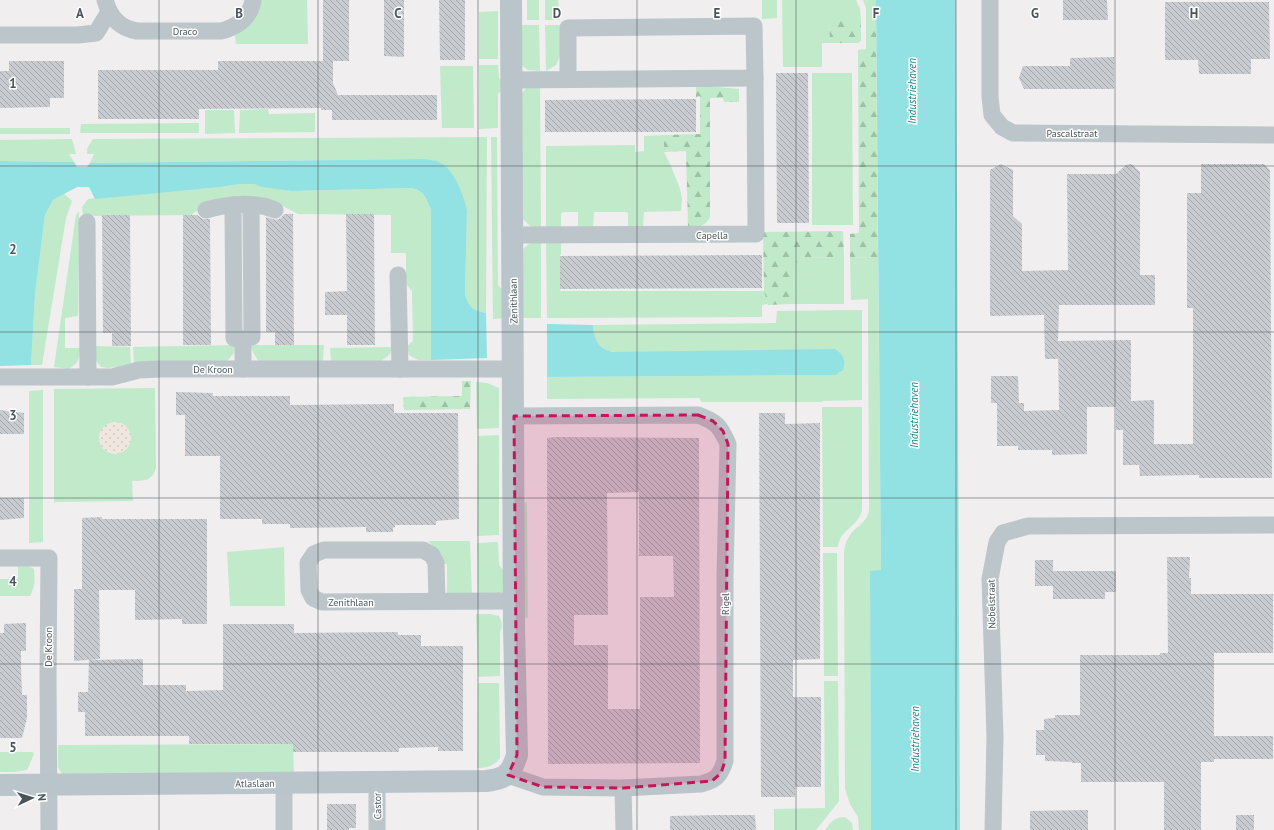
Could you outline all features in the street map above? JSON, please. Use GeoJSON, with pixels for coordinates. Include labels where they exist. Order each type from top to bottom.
{"type":"FeatureCollection","features":[{"type":"Feature","properties":{"kind":"street","name":"Draco"},"geometry":{"type":"LineString","coordinates":[[107,6],[118,23],[127,29],[137,31],[221,31],[233,28],[242,21],[252,6],[253,0]]}},
{"type":"Feature","properties":{"kind":"street","name":"Zenithlaan"},"geometry":{"type":"LineString","coordinates":[[508,775],[514,766],[517,755],[514,601],[511,0]]}},
{"type":"Feature","properties":{"kind":"street","name":"Pascalstraat"},"geometry":{"type":"LineString","coordinates":[[990,0],[990,96],[992,115],[1002,127],[1013,133],[1274,135]]}},
{"type":"Feature","properties":{"kind":"street","name":"Draco"},"geometry":{"type":"LineString","coordinates":[[0,35],[78,35],[96,33],[107,6]]}},
{"type":"Feature","properties":{"kind":"street","name":"Capella"},"geometry":{"type":"LineString","coordinates":[[513,235],[756,234],[754,26],[568,28],[568,79]]}},
{"type":"Feature","properties":{"kind":"street"},"geometry":{"type":"LineString","coordinates":[[512,80],[755,78]]}},
{"type":"Feature","properties":{"kind":"street"},"geometry":{"type":"LineString","coordinates":[[233,205],[234,338],[252,338],[251,205]]}},
{"type":"Feature","properties":{"kind":"street"},"geometry":{"type":"LineString","coordinates":[[206,210],[233,205],[270,207],[275,210]]}},
{"type":"Feature","properties":{"kind":"street"},"geometry":{"type":"LineString","coordinates":[[87,222],[88,377]]}},
{"type":"Feature","properties":{"kind":"street"},"geometry":{"type":"LineString","coordinates":[[398,275],[400,369]]}},
{"type":"Feature","properties":{"kind":"street","name":"De Kroon"},"geometry":{"type":"LineString","coordinates":[[243,338],[243,369]]}},
{"type":"Feature","properties":{"kind":"street","name":"De Kroon"},"geometry":{"type":"LineString","coordinates":[[0,377],[112,377],[139,370],[514,369]]}},
{"type":"Feature","properties":{"kind":"street","name":"Rigel"},"geometry":{"type":"LineString","coordinates":[[508,775],[543,787],[623,788],[701,784],[712,782],[721,773],[725,761],[725,608],[728,444],[723,431],[713,421],[698,415],[514,416]]}},
{"type":"Feature","properties":{"kind":"street","name":"Nobelstraat"},"geometry":{"type":"LineString","coordinates":[[993,830],[995,737],[990,579],[997,542],[1003,533],[1028,526],[1274,525]]}},
{"type":"Feature","properties":{"kind":"street","name":"Zenithlaan"},"geometry":{"type":"LineString","coordinates":[[437,601],[436,563],[432,555],[423,550],[324,550],[314,554],[308,563],[309,590],[313,598],[322,602],[514,601]]}},
{"type":"Feature","properties":{"kind":"street","name":"De Kroon"},"geometry":{"type":"LineString","coordinates":[[0,558],[49,558],[48,785]]}},
{"type":"Feature","properties":{"kind":"street","name":"Atlaslaan"},"geometry":{"type":"LineString","coordinates":[[0,785],[486,781],[498,780],[508,775]]}},
{"type":"Feature","properties":{"kind":"street","name":"Castor"},"geometry":{"type":"LineString","coordinates":[[377,782],[377,830]]}},
{"type":"Feature","properties":{"kind":"street"},"geometry":{"type":"LineString","coordinates":[[284,783],[284,830]]}},
{"type":"Feature","properties":{"kind":"street"},"geometry":{"type":"LineString","coordinates":[[48,785],[49,830]]}},
{"type":"Feature","properties":{"kind":"street"},"geometry":{"type":"LineString","coordinates":[[623,788],[624,830]]}},
{"type":"Feature","properties":{"kind":"highlighted area"},"geometry":{"type":"Polygon","coordinates":[[[698,415],[713,421],[723,431],[728,444],[725,761],[721,773],[712,781],[623,788],[543,787],[508,775],[517,755],[514,416],[698,415]]]}},
{"type":"Feature","properties":{"kind":"green space"},"geometry":{"type":"Polygon","coordinates":[[[260,0],[307,0],[308,44],[236,44],[235,35],[246,28],[252,20],[260,0]]]}},
{"type":"Feature","properties":{"kind":"green space"},"geometry":{"type":"Polygon","coordinates":[[[527,0],[539,0],[539,20],[527,20],[527,0]]]}},
{"type":"Feature","properties":{"kind":"green space"},"geometry":{"type":"Polygon","coordinates":[[[545,0],[558,0],[560,20],[545,20],[545,0]]]}},
{"type":"Feature","properties":{"kind":"green space"},"geometry":{"type":"Polygon","coordinates":[[[762,0],[777,0],[777,18],[762,19],[762,0]]]}},
{"type":"Feature","properties":{"kind":"green space"},"geometry":{"type":"Polygon","coordinates":[[[782,0],[856,0],[860,9],[861,21],[829,21],[830,43],[822,43],[822,67],[783,67],[782,0]]]}},
{"type":"Feature","properties":{"kind":"green space"},"geometry":{"type":"Polygon","coordinates":[[[863,0],[876,0],[876,21],[866,21],[866,8],[863,0]]]}},
{"type":"Feature","properties":{"kind":"green space"},"geometry":{"type":"Polygon","coordinates":[[[498,11],[498,59],[479,59],[479,12],[498,11]]]}},
{"type":"Feature","properties":{"kind":"green space"},"geometry":{"type":"Polygon","coordinates":[[[829,21],[861,21],[861,41],[858,43],[830,43],[829,21]]]}},
{"type":"Feature","properties":{"kind":"green space"},"geometry":{"type":"Polygon","coordinates":[[[866,21],[876,21],[878,258],[850,257],[850,234],[859,233],[858,50],[866,49],[866,21]]]}},
{"type":"Feature","properties":{"kind":"green space"},"geometry":{"type":"Polygon","coordinates":[[[519,25],[539,25],[540,71],[528,70],[521,65],[519,25]]]}},
{"type":"Feature","properties":{"kind":"green space"},"geometry":{"type":"Polygon","coordinates":[[[545,25],[560,25],[560,56],[556,65],[546,71],[545,25]]]}},
{"type":"Feature","properties":{"kind":"green space"},"geometry":{"type":"Polygon","coordinates":[[[479,65],[498,65],[499,78],[504,83],[504,88],[498,94],[498,128],[479,129],[479,65]]]}},
{"type":"Feature","properties":{"kind":"green space"},"geometry":{"type":"Polygon","coordinates":[[[440,66],[473,66],[474,128],[442,128],[440,66]]]}},
{"type":"Feature","properties":{"kind":"green space"},"geometry":{"type":"Polygon","coordinates":[[[812,73],[852,73],[853,225],[812,225],[812,73]]]}},
{"type":"Feature","properties":{"kind":"green space"},"geometry":{"type":"Polygon","coordinates":[[[540,85],[541,228],[530,226],[523,219],[520,97],[526,88],[540,85]]]}},
{"type":"Feature","properties":{"kind":"green space"},"geometry":{"type":"Polygon","coordinates":[[[696,85],[739,89],[739,102],[724,102],[723,98],[710,98],[710,217],[706,223],[701,226],[688,227],[686,151],[664,152],[664,135],[700,134],[700,96],[696,97],[696,85]]]}},
{"type":"Feature","properties":{"kind":"green space"},"geometry":{"type":"Polygon","coordinates":[[[268,109],[269,114],[315,113],[315,132],[239,133],[240,110],[268,109]]]}},
{"type":"Feature","properties":{"kind":"green space"},"geometry":{"type":"Polygon","coordinates":[[[205,110],[234,110],[235,133],[205,134],[205,110]]]}},
{"type":"Feature","properties":{"kind":"green space"},"geometry":{"type":"Polygon","coordinates":[[[199,123],[199,133],[80,133],[81,124],[199,123]]]}},
{"type":"Feature","properties":{"kind":"green space"},"geometry":{"type":"Polygon","coordinates":[[[0,128],[70,128],[70,134],[0,134],[0,128]]]}},
{"type":"Feature","properties":{"kind":"green space"},"geometry":{"type":"Polygon","coordinates":[[[664,135],[664,152],[680,189],[682,199],[681,211],[644,212],[643,226],[628,227],[628,213],[626,212],[594,212],[593,227],[578,226],[578,212],[563,212],[561,213],[560,228],[546,228],[546,146],[635,145],[635,152],[644,151],[644,136],[664,135]]]}},
{"type":"Feature","properties":{"kind":"green space"},"geometry":{"type":"Polygon","coordinates":[[[487,137],[486,313],[474,309],[468,302],[465,294],[467,210],[439,162],[424,159],[90,163],[94,154],[87,154],[87,149],[93,139],[487,137]]]}},
{"type":"Feature","properties":{"kind":"green space"},"geometry":{"type":"Polygon","coordinates":[[[491,137],[497,137],[498,285],[505,292],[506,318],[493,319],[491,137]]]}},
{"type":"Feature","properties":{"kind":"green space"},"geometry":{"type":"Polygon","coordinates":[[[72,139],[76,154],[69,154],[74,162],[0,161],[0,140],[72,139]]]}},
{"type":"Feature","properties":{"kind":"green space"},"geometry":{"type":"Polygon","coordinates":[[[240,184],[254,184],[292,191],[411,188],[422,193],[431,210],[431,360],[418,360],[409,355],[407,346],[413,341],[412,291],[406,284],[406,253],[391,253],[391,215],[298,214],[273,201],[248,196],[233,198],[202,207],[191,215],[83,216],[82,207],[88,199],[240,184]]]}},
{"type":"Feature","properties":{"kind":"green space"},"geometry":{"type":"Polygon","coordinates":[[[64,194],[72,201],[66,218],[42,365],[31,365],[35,293],[45,215],[53,200],[64,194]]]}},
{"type":"Feature","properties":{"kind":"green space"},"geometry":{"type":"Polygon","coordinates":[[[79,211],[78,316],[65,318],[65,348],[80,348],[78,360],[69,369],[54,367],[76,215],[79,211]]]}},
{"type":"Feature","properties":{"kind":"green space"},"geometry":{"type":"Polygon","coordinates":[[[843,231],[844,257],[804,258],[794,264],[793,304],[768,305],[764,291],[763,232],[843,231]]]}},
{"type":"Feature","properties":{"kind":"green space"},"geometry":{"type":"Polygon","coordinates":[[[541,242],[541,318],[521,318],[522,250],[529,244],[541,242]]]}},
{"type":"Feature","properties":{"kind":"green space"},"geometry":{"type":"Polygon","coordinates":[[[546,242],[561,242],[560,291],[764,291],[768,304],[762,305],[762,317],[547,318],[546,242]]]}},
{"type":"Feature","properties":{"kind":"green space"},"geometry":{"type":"Polygon","coordinates":[[[844,257],[844,304],[793,304],[794,264],[804,258],[844,257]]]}},
{"type":"Feature","properties":{"kind":"green space"},"geometry":{"type":"Polygon","coordinates":[[[850,257],[878,258],[881,571],[870,571],[871,830],[859,830],[858,817],[850,804],[845,789],[844,551],[849,537],[867,517],[869,509],[868,299],[851,300],[850,257]]]}},
{"type":"Feature","properties":{"kind":"green space"},"geometry":{"type":"Polygon","coordinates":[[[862,310],[862,400],[822,402],[702,402],[699,398],[547,399],[547,377],[835,375],[607,351],[600,346],[596,340],[593,325],[776,323],[777,311],[862,310]]]}},
{"type":"Feature","properties":{"kind":"green space"},"geometry":{"type":"Polygon","coordinates":[[[235,345],[234,353],[227,361],[134,363],[133,347],[235,345]]]}},
{"type":"Feature","properties":{"kind":"green space"},"geometry":{"type":"Polygon","coordinates":[[[250,345],[324,345],[323,361],[259,362],[250,345]]]}},
{"type":"Feature","properties":{"kind":"green space"},"geometry":{"type":"Polygon","coordinates":[[[94,346],[130,347],[131,365],[108,368],[101,367],[94,359],[94,346]]]}},
{"type":"Feature","properties":{"kind":"green space"},"geometry":{"type":"Polygon","coordinates":[[[392,347],[390,354],[381,361],[331,361],[330,348],[392,347]]]}},
{"type":"Feature","properties":{"kind":"green space"},"geometry":{"type":"Polygon","coordinates":[[[462,381],[471,381],[470,409],[404,410],[403,397],[462,396],[462,381]]]}},
{"type":"Feature","properties":{"kind":"green space"},"geometry":{"type":"Polygon","coordinates":[[[476,382],[487,383],[499,388],[499,428],[477,429],[476,382]]]}},
{"type":"Feature","properties":{"kind":"green space"},"geometry":{"type":"Polygon","coordinates":[[[155,388],[156,468],[150,478],[140,481],[132,481],[133,501],[54,502],[54,389],[155,388]],[[120,423],[100,443],[107,452],[129,431],[125,425],[120,423]]]}},
{"type":"Feature","properties":{"kind":"green space"},"geometry":{"type":"Polygon","coordinates":[[[43,390],[43,542],[29,543],[29,391],[43,390]]]}},
{"type":"Feature","properties":{"kind":"green space"},"geometry":{"type":"Polygon","coordinates":[[[822,407],[862,407],[862,510],[857,520],[842,536],[838,547],[823,547],[822,407]]]}},
{"type":"Feature","properties":{"kind":"green space"},"geometry":{"type":"Polygon","coordinates":[[[499,435],[499,535],[477,536],[478,436],[499,435]]]}},
{"type":"Feature","properties":{"kind":"green space"},"geometry":{"type":"Polygon","coordinates":[[[527,502],[528,618],[522,617],[522,503],[527,502]]]}},
{"type":"Feature","properties":{"kind":"green space"},"geometry":{"type":"Polygon","coordinates":[[[428,541],[470,541],[472,598],[447,594],[447,564],[443,564],[442,555],[428,541]]]}},
{"type":"Feature","properties":{"kind":"green space"},"geometry":{"type":"Polygon","coordinates":[[[498,542],[499,565],[507,575],[507,587],[499,598],[478,597],[477,543],[498,542]]]}},
{"type":"Feature","properties":{"kind":"green space"},"geometry":{"type":"Polygon","coordinates":[[[284,547],[285,606],[230,606],[227,552],[284,547]]]}},
{"type":"Feature","properties":{"kind":"green space"},"geometry":{"type":"Polygon","coordinates":[[[823,553],[837,553],[838,676],[824,676],[823,553]]]}},
{"type":"Feature","properties":{"kind":"green space"},"geometry":{"type":"Polygon","coordinates":[[[18,565],[27,565],[34,569],[34,583],[30,596],[0,596],[0,579],[18,579],[18,565]]]}},
{"type":"Feature","properties":{"kind":"green space"},"geometry":{"type":"Polygon","coordinates":[[[476,614],[490,614],[499,616],[500,618],[502,626],[500,632],[500,676],[478,677],[476,614]]]}},
{"type":"Feature","properties":{"kind":"green space"},"geometry":{"type":"Polygon","coordinates":[[[824,681],[838,681],[839,801],[816,830],[774,830],[774,809],[825,808],[824,681]]]}},
{"type":"Feature","properties":{"kind":"green space"},"geometry":{"type":"Polygon","coordinates":[[[478,683],[499,683],[500,758],[495,763],[484,768],[477,768],[478,683]]]}},
{"type":"Feature","properties":{"kind":"green space"},"geometry":{"type":"Polygon","coordinates":[[[293,744],[294,777],[65,779],[58,767],[58,745],[293,744]]]}},
{"type":"Feature","properties":{"kind":"green space"},"geometry":{"type":"Polygon","coordinates":[[[0,752],[33,752],[34,754],[27,770],[0,772],[0,752]]]}},
{"type":"Feature","properties":{"kind":"green space"},"geometry":{"type":"Polygon","coordinates":[[[845,817],[852,823],[853,830],[825,830],[835,819],[845,817]]]}},
{"type":"Feature","properties":{"kind":"sand"},"geometry":{"type":"Polygon","coordinates":[[[115,422],[124,425],[128,429],[131,438],[128,447],[124,451],[115,454],[106,451],[102,447],[99,438],[102,429],[106,425],[115,422]]]}},
{"type":"Feature","properties":{"kind":"water","name":"Industriehaven"},"geometry":{"type":"Polygon","coordinates":[[[876,0],[956,0],[960,830],[871,830],[870,571],[881,570],[876,0]]]}},
{"type":"Feature","properties":{"kind":"water"},"geometry":{"type":"Polygon","coordinates":[[[424,159],[437,161],[445,166],[454,176],[463,197],[467,210],[465,294],[468,302],[474,309],[486,313],[487,358],[431,360],[431,210],[422,193],[411,188],[292,191],[262,187],[254,184],[240,184],[95,199],[89,187],[77,187],[53,200],[45,215],[35,294],[31,365],[0,366],[0,161],[74,162],[77,167],[87,167],[90,163],[424,159]]]}},
{"type":"Feature","properties":{"kind":"water"},"geometry":{"type":"Polygon","coordinates":[[[547,324],[593,325],[597,342],[603,348],[613,352],[835,349],[844,358],[844,366],[843,370],[835,375],[547,377],[547,324]]]}},
{"type":"Feature","properties":{"kind":"building"},"geometry":{"type":"Polygon","coordinates":[[[323,0],[349,0],[349,61],[333,61],[333,83],[338,95],[437,95],[437,120],[332,120],[332,110],[321,110],[321,108],[199,109],[199,119],[98,119],[98,70],[218,70],[218,61],[323,61],[323,0]]]}},
{"type":"Feature","properties":{"kind":"building"},"geometry":{"type":"Polygon","coordinates":[[[384,0],[404,0],[404,57],[384,56],[384,0]]]}},
{"type":"Feature","properties":{"kind":"building"},"geometry":{"type":"Polygon","coordinates":[[[439,0],[465,0],[465,60],[440,60],[439,0]]]}},
{"type":"Feature","properties":{"kind":"building"},"geometry":{"type":"Polygon","coordinates":[[[1063,0],[1107,0],[1108,20],[1063,20],[1063,0]]]}},
{"type":"Feature","properties":{"kind":"building"},"geometry":{"type":"Polygon","coordinates":[[[1165,2],[1269,2],[1270,59],[1251,59],[1251,74],[1199,74],[1198,60],[1165,60],[1165,2]]]}},
{"type":"Feature","properties":{"kind":"building"},"geometry":{"type":"Polygon","coordinates":[[[1114,57],[1114,89],[1024,89],[1019,78],[1023,66],[1070,66],[1070,58],[1114,57]]]}},
{"type":"Feature","properties":{"kind":"building"},"geometry":{"type":"Polygon","coordinates":[[[9,61],[64,61],[64,98],[50,98],[50,107],[0,108],[0,71],[9,71],[9,61]]]}},
{"type":"Feature","properties":{"kind":"building"},"geometry":{"type":"Polygon","coordinates":[[[776,73],[808,73],[809,223],[777,223],[776,73]]]}},
{"type":"Feature","properties":{"kind":"building"},"geometry":{"type":"Polygon","coordinates":[[[696,99],[696,132],[545,132],[545,100],[696,99]]]}},
{"type":"Feature","properties":{"kind":"building"},"geometry":{"type":"Polygon","coordinates":[[[1001,164],[1013,170],[1013,216],[1022,224],[1022,271],[1068,270],[1067,174],[1116,174],[1126,165],[1130,164],[1140,172],[1140,275],[1155,275],[1155,305],[1059,305],[1058,341],[1131,340],[1131,401],[1154,400],[1154,444],[1193,444],[1193,308],[1187,308],[1187,193],[1201,193],[1201,164],[1264,164],[1270,170],[1272,478],[1199,478],[1199,475],[1140,476],[1139,465],[1123,465],[1123,430],[1116,430],[1116,407],[1087,407],[1087,454],[1052,455],[1052,450],[1018,450],[1018,446],[997,446],[997,403],[991,403],[991,376],[1018,376],[1019,403],[1024,403],[1024,411],[1059,410],[1058,343],[1058,359],[1045,359],[1044,315],[990,316],[990,170],[1001,164]]]}},
{"type":"Feature","properties":{"kind":"building"},"geometry":{"type":"Polygon","coordinates":[[[284,214],[293,214],[294,345],[275,345],[275,332],[266,332],[266,217],[276,220],[281,218],[284,214]]]}},
{"type":"Feature","properties":{"kind":"building"},"geometry":{"type":"Polygon","coordinates":[[[346,214],[374,214],[375,345],[347,345],[347,315],[325,315],[325,292],[347,291],[346,214]]]}},
{"type":"Feature","properties":{"kind":"building"},"geometry":{"type":"Polygon","coordinates":[[[102,215],[130,215],[131,346],[112,346],[112,333],[103,333],[102,215]]]}},
{"type":"Feature","properties":{"kind":"building"},"geometry":{"type":"Polygon","coordinates":[[[183,215],[197,215],[203,219],[210,219],[211,345],[183,345],[183,215]]]}},
{"type":"Feature","properties":{"kind":"building"},"geometry":{"type":"Polygon","coordinates":[[[762,255],[762,288],[560,289],[560,256],[762,255]]]}},
{"type":"Feature","properties":{"kind":"building"},"geometry":{"type":"Polygon","coordinates":[[[176,392],[213,393],[213,396],[290,396],[290,405],[394,404],[394,413],[458,413],[459,519],[436,521],[436,525],[395,525],[393,532],[366,532],[366,527],[290,528],[290,524],[262,524],[262,519],[220,519],[220,456],[185,456],[185,415],[176,415],[176,392]]]}},
{"type":"Feature","properties":{"kind":"building"},"geometry":{"type":"Polygon","coordinates":[[[0,410],[24,413],[24,434],[0,434],[0,410]]]}},
{"type":"Feature","properties":{"kind":"building"},"geometry":{"type":"Polygon","coordinates":[[[759,413],[785,413],[785,424],[820,423],[820,659],[793,660],[793,697],[821,697],[821,787],[795,787],[795,797],[761,797],[759,413]]]}},
{"type":"Feature","properties":{"kind":"building"},"geometry":{"type":"Polygon","coordinates":[[[547,438],[699,438],[700,763],[548,764],[547,438]],[[639,492],[607,493],[608,615],[574,615],[574,645],[608,645],[608,709],[640,709],[640,597],[674,597],[673,556],[639,556],[639,492]]]}},
{"type":"Feature","properties":{"kind":"building"},"geometry":{"type":"Polygon","coordinates":[[[0,498],[24,498],[24,518],[0,520],[0,498]]]}},
{"type":"Feature","properties":{"kind":"building"},"geometry":{"type":"Polygon","coordinates":[[[102,517],[102,519],[207,519],[207,624],[182,624],[182,619],[135,620],[135,590],[99,590],[100,659],[74,661],[74,589],[82,589],[82,518],[102,517]]]}},
{"type":"Feature","properties":{"kind":"building"},"geometry":{"type":"Polygon","coordinates":[[[1167,557],[1190,557],[1189,578],[1191,578],[1191,594],[1273,594],[1273,653],[1214,653],[1214,736],[1273,736],[1273,759],[1214,759],[1214,762],[1201,762],[1201,830],[1164,830],[1164,782],[1081,782],[1081,763],[1045,761],[1045,755],[1036,755],[1036,730],[1044,730],[1044,719],[1055,718],[1055,715],[1080,715],[1080,655],[1160,655],[1160,653],[1168,653],[1167,557]]]}},
{"type":"Feature","properties":{"kind":"building"},"geometry":{"type":"Polygon","coordinates":[[[1035,560],[1053,560],[1053,571],[1116,571],[1116,592],[1105,592],[1105,599],[1053,599],[1053,586],[1035,586],[1035,560]]]}},
{"type":"Feature","properties":{"kind":"building"},"geometry":{"type":"Polygon","coordinates":[[[26,623],[26,651],[21,651],[21,668],[22,695],[27,695],[27,718],[22,738],[0,738],[0,633],[4,633],[4,624],[26,623]]]}},
{"type":"Feature","properties":{"kind":"building"},"geometry":{"type":"Polygon","coordinates":[[[223,624],[294,624],[294,633],[398,632],[398,635],[421,635],[421,646],[463,646],[463,751],[438,751],[438,747],[399,748],[399,752],[293,752],[293,744],[189,744],[189,736],[85,736],[85,712],[78,712],[78,692],[88,692],[89,660],[143,659],[143,685],[186,685],[186,691],[223,690],[223,624]]]}},
{"type":"Feature","properties":{"kind":"building"},"geometry":{"type":"Polygon","coordinates":[[[327,804],[356,804],[356,828],[349,828],[349,830],[327,830],[327,804]]]}},
{"type":"Feature","properties":{"kind":"building"},"geometry":{"type":"Polygon","coordinates":[[[1088,810],[1088,830],[1030,830],[1030,811],[1088,810]]]}},
{"type":"Feature","properties":{"kind":"building"},"geometry":{"type":"Polygon","coordinates":[[[755,815],[756,830],[670,830],[670,816],[755,815]]]}},
{"type":"Feature","properties":{"kind":"building"},"geometry":{"type":"Polygon","coordinates":[[[1236,815],[1254,815],[1254,830],[1236,830],[1236,815]]]}}]}
